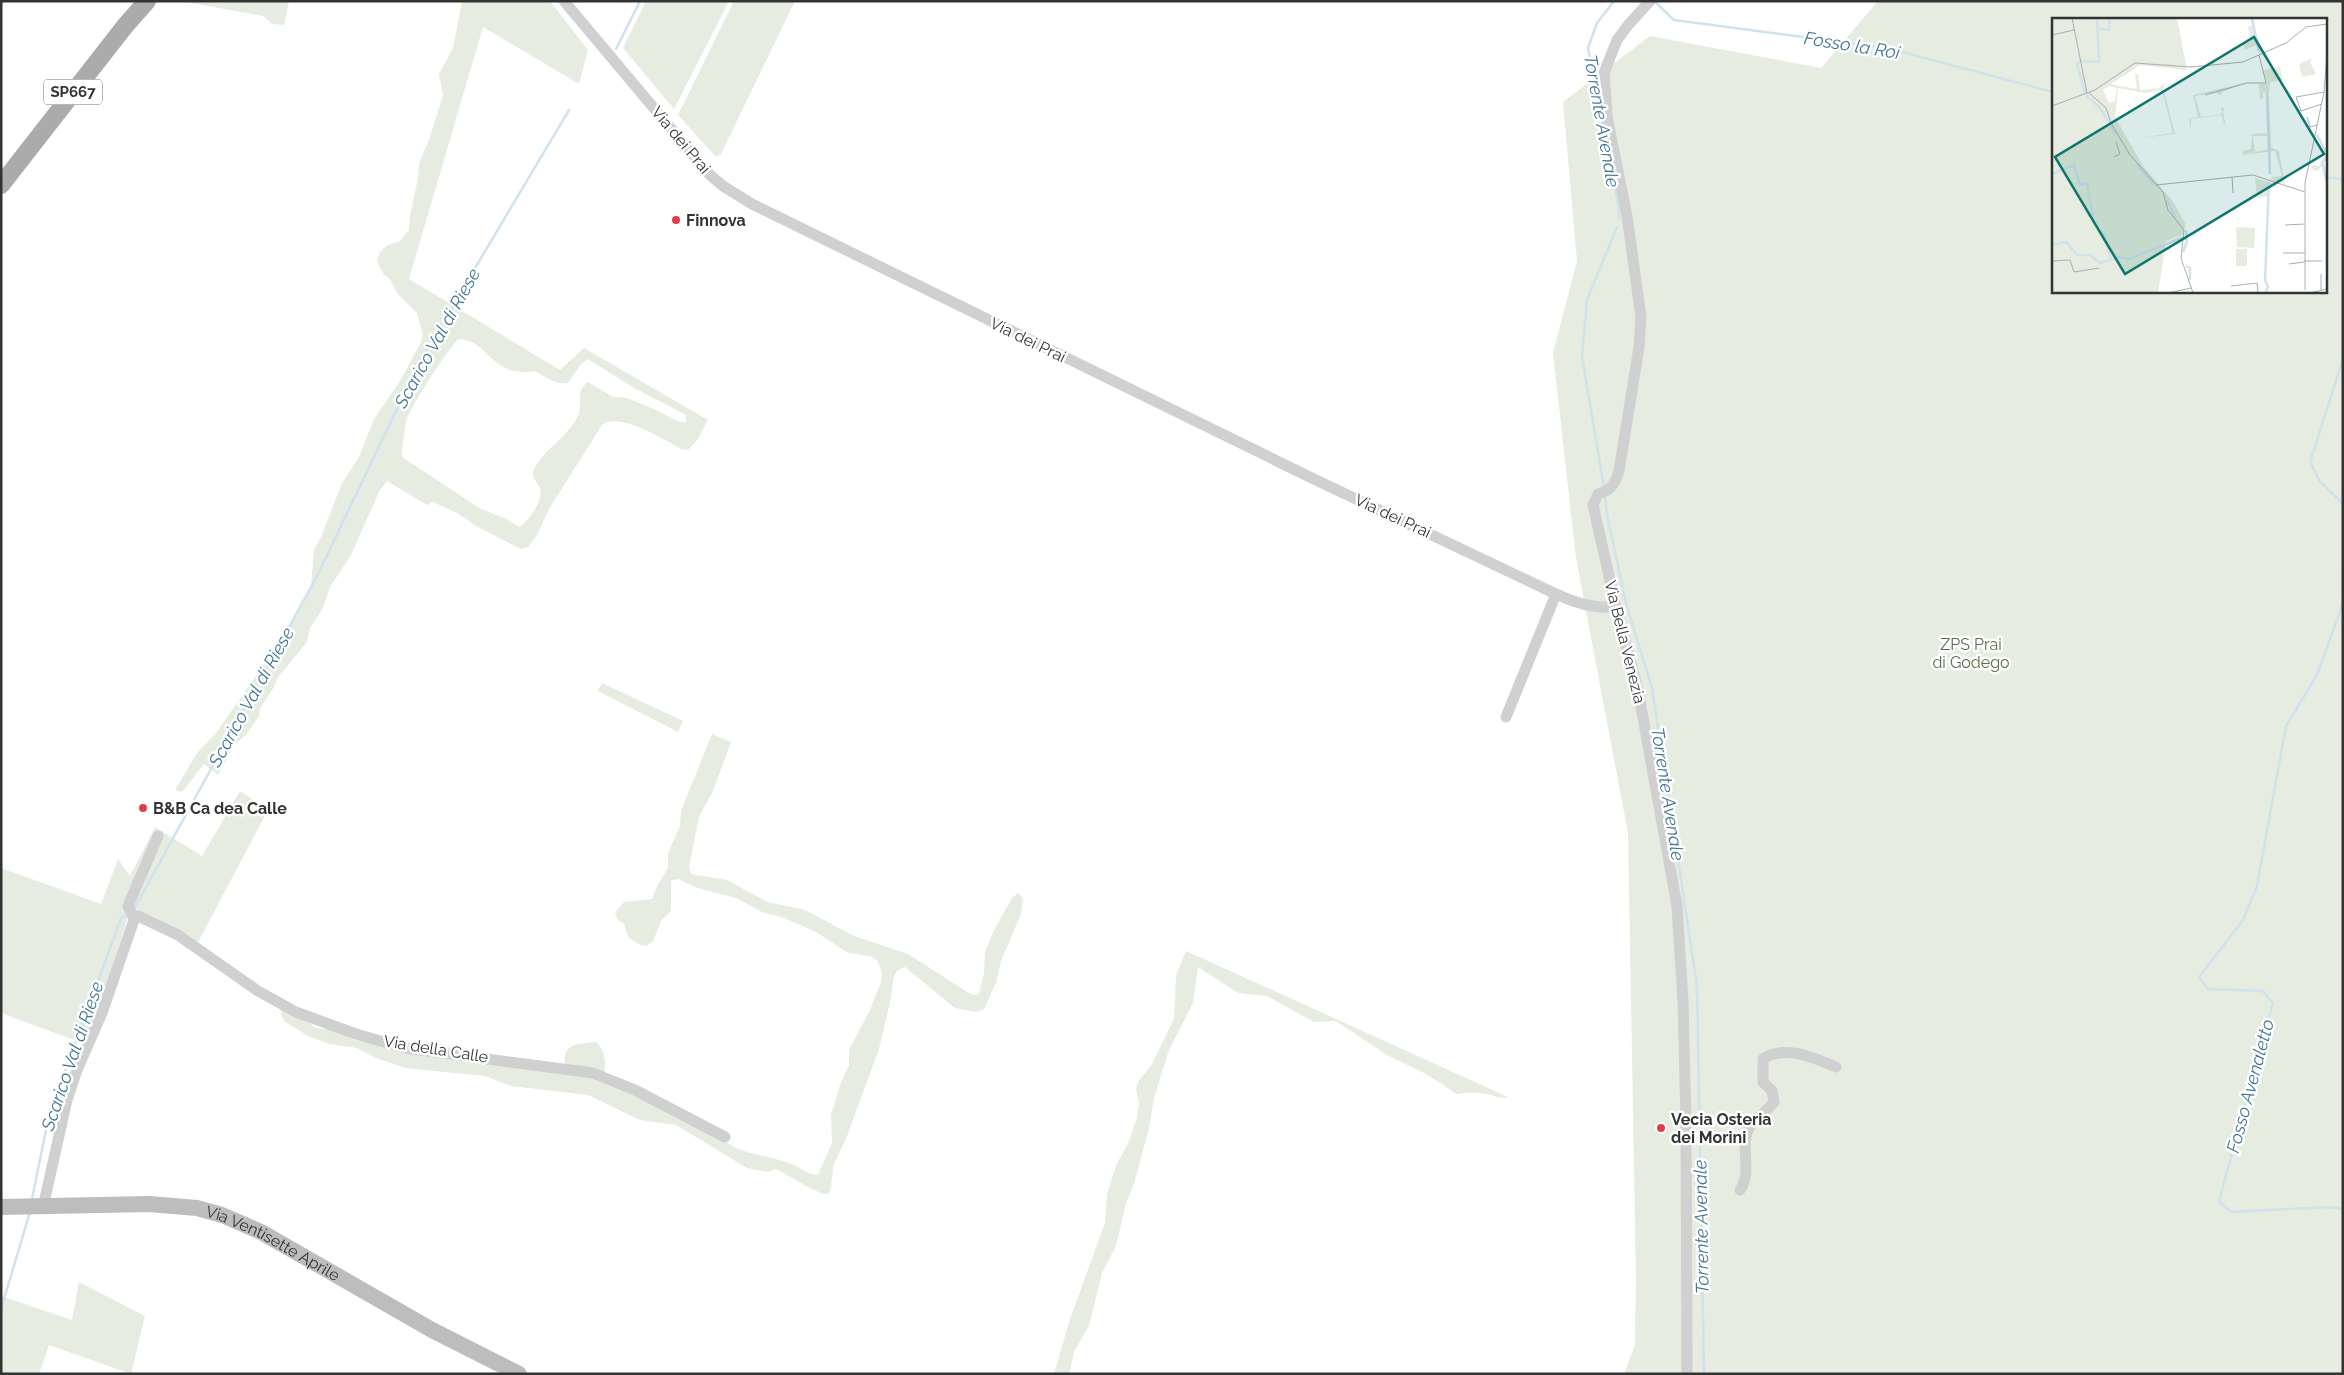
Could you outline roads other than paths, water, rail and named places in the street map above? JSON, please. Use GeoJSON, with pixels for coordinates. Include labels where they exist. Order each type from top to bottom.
{"type":"FeatureCollection","features":[{"type":"Feature","properties":{"kind":"main road","name":"SP667"},"geometry":{"type":"LineString","coordinates":[[1,185],[125,26],[147,1]]}},
{"type":"Feature","properties":{"kind":"main road","name":"Via Ventisette Aprile"},"geometry":{"type":"LineString","coordinates":[[1,1207],[149,1204],[197,1208],[222,1215],[261,1232],[432,1330],[519,1374]]}},
{"type":"Feature","properties":{"kind":"street","name":"Via dei Prai"},"geometry":{"type":"LineString","coordinates":[[564,1],[710,175],[723,186],[752,204],[1088,369],[1556,594],[1572,601],[1598,608],[1616,607]]}},
{"type":"Feature","properties":{"kind":"street","name":"Via Bella Venezia"},"geometry":{"type":"LineString","coordinates":[[1650,2],[1621,35],[1612,51],[1604,73],[1607,116],[1627,216],[1641,317],[1639,347],[1619,472],[1616,481],[1602,492],[1593,505],[1593,515],[1638,690],[1677,906],[1683,1000],[1686,1111],[1687,1374]]}},
{"type":"Feature","properties":{"kind":"street"},"geometry":{"type":"LineString","coordinates":[[1506,717],[1556,594]]}},
{"type":"Feature","properties":{"kind":"street"},"geometry":{"type":"LineString","coordinates":[[35,1207],[77,1070],[102,1013],[134,919],[128,906],[158,836]]}},
{"type":"Feature","properties":{"kind":"street","name":"Via della Calle"},"geometry":{"type":"LineString","coordinates":[[134,919],[138,916],[178,935],[258,991],[296,1012],[356,1034],[405,1048],[593,1072],[635,1090],[726,1137]]}},
{"type":"Feature","properties":{"kind":"street"},"geometry":{"type":"LineString","coordinates":[[1740,1190],[1745,1182],[1746,1139],[1749,1129],[1774,1102],[1772,1091],[1763,1082],[1763,1058],[1770,1054],[1793,1053],[1807,1055],[1836,1067]]}},
{"type":"Feature","properties":{"kind":"waterway","name":"Scarico Val di Riese"},"geometry":{"type":"LineString","coordinates":[[616,49],[640,1]]}},
{"type":"Feature","properties":{"kind":"waterway","name":"Torrente Avenale"},"geometry":{"type":"LineString","coordinates":[[1614,1],[1597,23],[1588,48],[1619,208],[1619,218]]}},
{"type":"Feature","properties":{"kind":"waterway","name":"Fosso la Roi"},"geometry":{"type":"LineString","coordinates":[[1654,1],[1674,20],[1887,48],[2052,92]]}},
{"type":"Feature","properties":{"kind":"waterway","name":"Scarico Val di Riese"},"geometry":{"type":"LineString","coordinates":[[133,911],[317,576],[421,359],[569,110]]}},
{"type":"Feature","properties":{"kind":"waterway","name":"Fosso la Roi"},"geometry":{"type":"LineString","coordinates":[[2326,177],[2343,179]]}},
{"type":"Feature","properties":{"kind":"waterway","name":"Torrente Avenale"},"geometry":{"type":"LineString","coordinates":[[1604,487],[1582,357],[1587,300],[1617,227]]}},
{"type":"Feature","properties":{"kind":"waterway","name":"Fosso Avenaletto"},"geometry":{"type":"LineString","coordinates":[[2343,359],[2310,462],[2319,480],[2343,504]]}},
{"type":"Feature","properties":{"kind":"waterway","name":"Torrente Avenale"},"geometry":{"type":"LineString","coordinates":[[1605,495],[1607,515],[1626,603],[1652,688],[1697,986],[1704,1374]]}},
{"type":"Feature","properties":{"kind":"waterway","name":"Fosso Avenaletto"},"geometry":{"type":"LineString","coordinates":[[2343,571],[2343,589]]}},
{"type":"Feature","properties":{"kind":"waterway","name":"Fosso Avenaletto"},"geometry":{"type":"LineString","coordinates":[[2343,603],[2317,675],[2286,726],[2257,886],[2243,920],[2199,977],[2208,989],[2263,991],[2273,1003],[2219,1201],[2231,1212],[2330,1207],[2343,1209]]}},
{"type":"Feature","properties":{"kind":"waterway","name":"Scarico Val di Riese"},"geometry":{"type":"LineString","coordinates":[[32,1199],[49,1115],[121,918],[128,914]]}},
{"type":"Feature","properties":{"kind":"waterway","name":"Scarico Val di Riese"},"geometry":{"type":"LineString","coordinates":[[1,1309],[30,1212]]}},
{"type":"Feature","properties":{"kind":"place","name":"Finnova"},"geometry":{"type":"Point","coordinates":[676,220]}},
{"type":"Feature","properties":{"kind":"place","name":"B&B Ca dea Calle"},"geometry":{"type":"Point","coordinates":[143,808]}},
{"type":"Feature","properties":{"kind":"place","name":"Vecia Osteria dei Morini"},"geometry":{"type":"Point","coordinates":[1661,1128]}},
{"type":"Feature","properties":{"kind":"park label","name":"ZPS Prai di Godego"},"geometry":{"type":"Point","coordinates":[1971,653]}}]}
